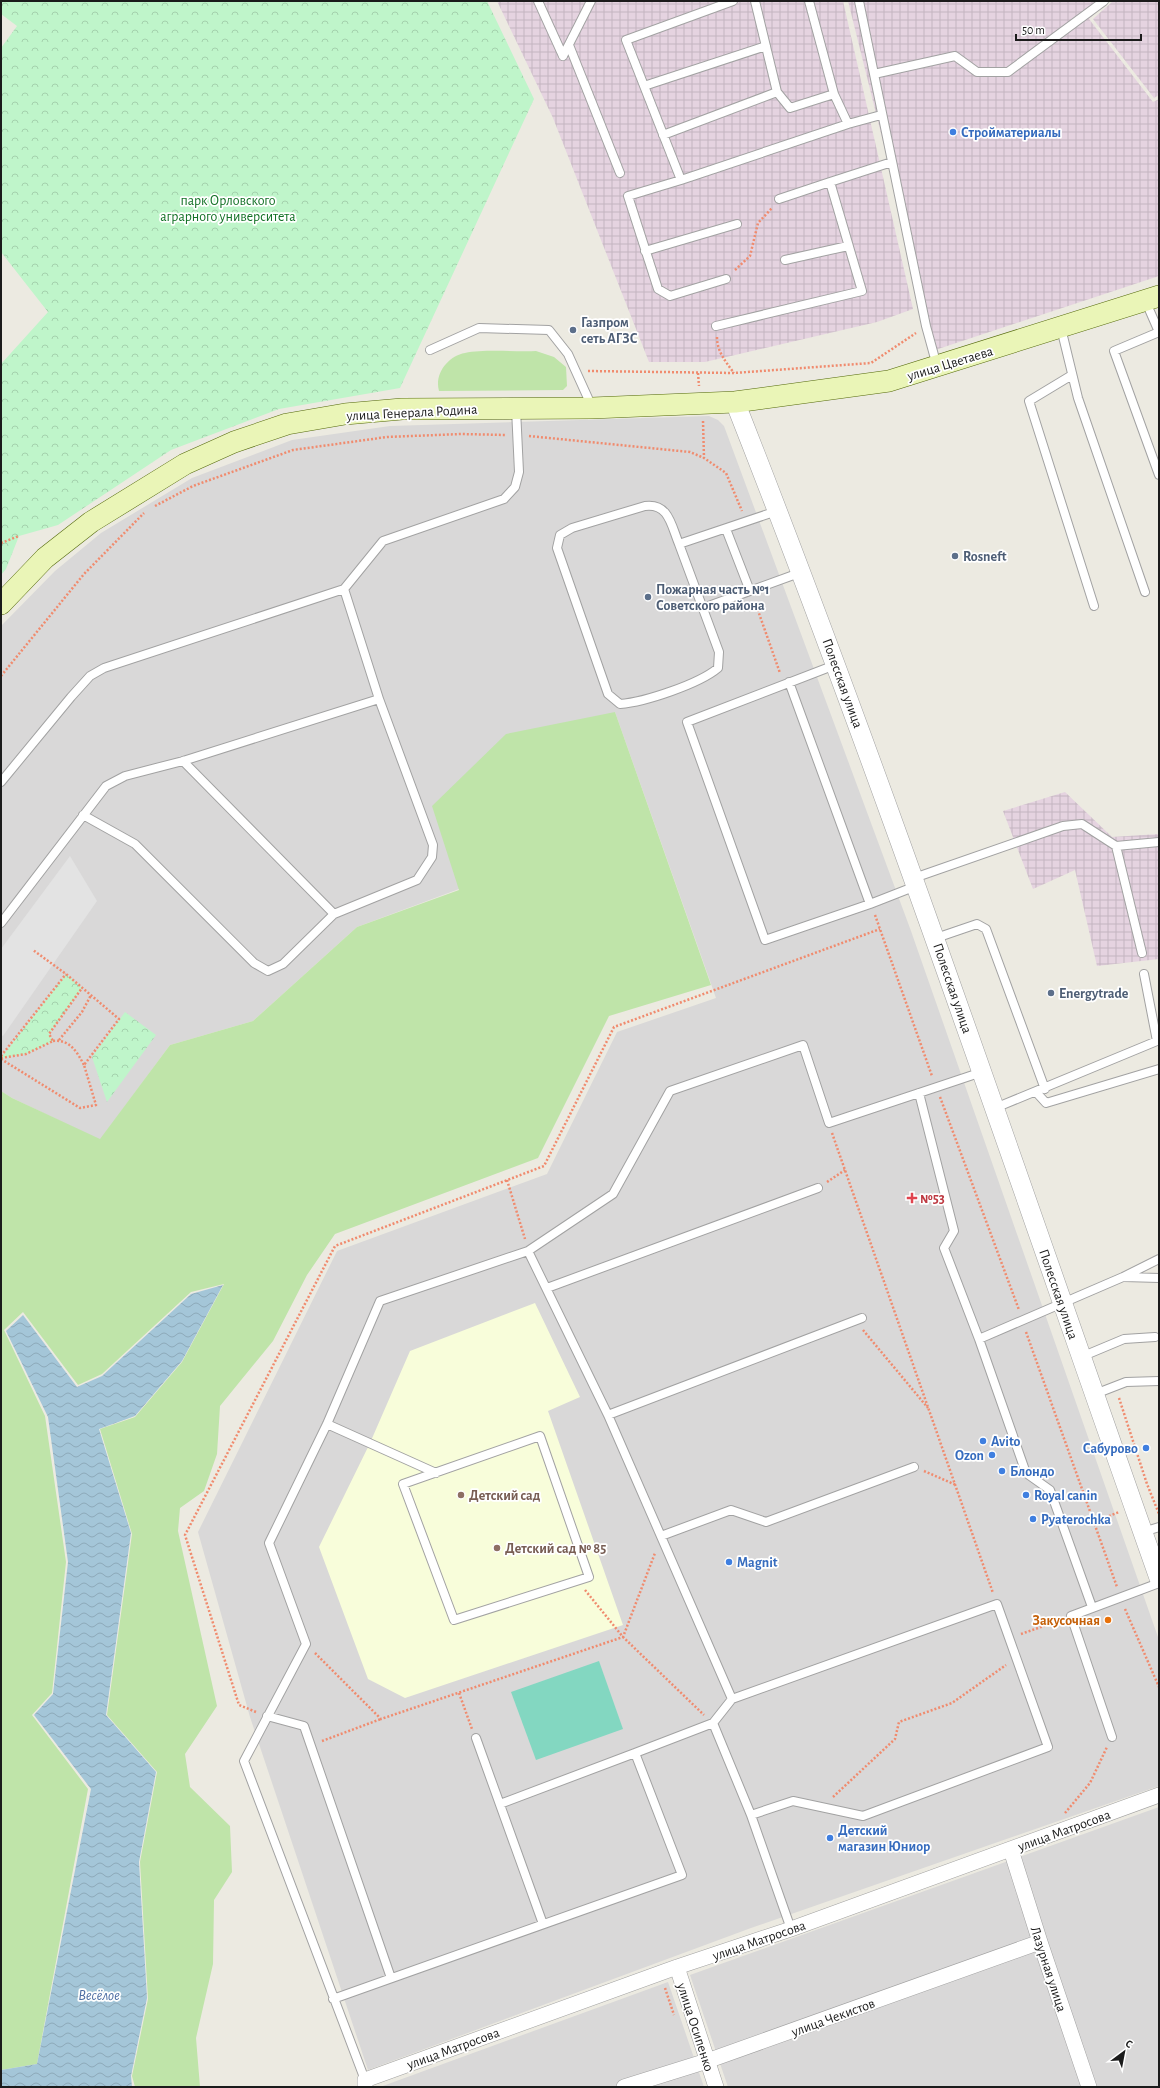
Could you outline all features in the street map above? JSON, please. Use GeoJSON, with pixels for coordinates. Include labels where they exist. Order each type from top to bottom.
{"type":"FeatureCollection","features":[{"type":"Feature","properties":{"kind":"main road","name":"улица Цветаева"},"geometry":{"type":"LineString","coordinates":[[735,402],[889,381],[1061,328],[1152,298]]}},
{"type":"Feature","properties":{"kind":"main road","name":"улица Генерала Родина"},"geometry":{"type":"LineString","coordinates":[[1,604],[45,558],[91,522],[185,464],[234,442],[287,424],[345,414],[402,409],[516,407],[592,408],[735,402]]}},
{"type":"Feature","properties":{"kind":"street","name":"Полесская улица"},"geometry":{"type":"LineString","coordinates":[[735,402],[802,572],[936,938],[1094,1394],[1151,1530],[1159,1578]]}},
{"type":"Feature","properties":{"kind":"street","name":"улица Матросова"},"geometry":{"type":"LineString","coordinates":[[365,2083],[677,1967],[791,1929],[1159,1795]]}},
{"type":"Feature","properties":{"kind":"street","name":"Лазурная улица"},"geometry":{"type":"LineString","coordinates":[[1011,1850],[1040,1942],[1089,2087]]}},
{"type":"Feature","properties":{"kind":"street","name":"улица Чекистов"},"geometry":{"type":"LineString","coordinates":[[624,2087],[708,2062],[1040,1942]]}},
{"type":"Feature","properties":{"kind":"street","name":"улица Осипенко"},"geometry":{"type":"LineString","coordinates":[[677,1967],[716,2087]]}},
{"type":"Feature","properties":{"kind":"lane"},"geometry":{"type":"LineString","coordinates":[[538,1],[563,56],[591,1]]}},
{"type":"Feature","properties":{"kind":"lane"},"geometry":{"type":"LineString","coordinates":[[680,180],[626,40],[733,1]]}},
{"type":"Feature","properties":{"kind":"lane"},"geometry":{"type":"LineString","coordinates":[[755,1],[777,92],[790,108],[834,94]]}},
{"type":"Feature","properties":{"kind":"lane"},"geometry":{"type":"LineString","coordinates":[[809,1],[834,94],[848,124]]}},
{"type":"Feature","properties":{"kind":"lane"},"geometry":{"type":"LineString","coordinates":[[859,1],[881,115],[926,326],[937,367]]}},
{"type":"Feature","properties":{"kind":"lane"},"geometry":{"type":"LineString","coordinates":[[874,74],[956,56],[977,72],[1008,72],[1104,1]]}},
{"type":"Feature","properties":{"kind":"lane"},"geometry":{"type":"LineString","coordinates":[[569,45],[620,173]]}},
{"type":"Feature","properties":{"kind":"lane"},"geometry":{"type":"LineString","coordinates":[[644,86],[766,46]]}},
{"type":"Feature","properties":{"kind":"lane"},"geometry":{"type":"LineString","coordinates":[[663,135],[777,92]]}},
{"type":"Feature","properties":{"kind":"lane"},"geometry":{"type":"LineString","coordinates":[[726,279],[670,296],[658,289],[628,196],[848,124],[881,115]]}},
{"type":"Feature","properties":{"kind":"lane"},"geometry":{"type":"LineString","coordinates":[[779,199],[892,162]]}},
{"type":"Feature","properties":{"kind":"lane"},"geometry":{"type":"LineString","coordinates":[[716,326],[862,291],[830,182]]}},
{"type":"Feature","properties":{"kind":"lane"},"geometry":{"type":"LineString","coordinates":[[646,251],[737,224]]}},
{"type":"Feature","properties":{"kind":"lane"},"geometry":{"type":"LineString","coordinates":[[785,260],[848,246]]}},
{"type":"Feature","properties":{"kind":"lane"},"geometry":{"type":"LineString","coordinates":[[1152,298],[1159,332],[1114,351],[1159,475]]}},
{"type":"Feature","properties":{"kind":"lane"},"geometry":{"type":"LineString","coordinates":[[430,350],[479,328],[549,330],[568,354],[592,408]]}},
{"type":"Feature","properties":{"kind":"lane"},"geometry":{"type":"LineString","coordinates":[[1061,328],[1078,398],[1145,592]]}},
{"type":"Feature","properties":{"kind":"lane"},"geometry":{"type":"LineString","coordinates":[[1072,375],[1029,401],[1094,606]]}},
{"type":"Feature","properties":{"kind":"lane"},"geometry":{"type":"LineString","coordinates":[[1,782],[71,697],[90,676],[104,668],[344,589],[383,541],[504,499],[516,487],[519,472],[519,435],[516,407]]}},
{"type":"Feature","properties":{"kind":"lane"},"geometry":{"type":"LineString","coordinates":[[655,505],[664,510],[679,544],[719,652],[718,668],[707,677],[635,703],[620,704],[608,694],[557,548],[560,535],[572,528],[644,506],[655,505]]}},
{"type":"Feature","properties":{"kind":"lane"},"geometry":{"type":"LineString","coordinates":[[679,544],[778,511]]}},
{"type":"Feature","properties":{"kind":"lane"},"geometry":{"type":"LineString","coordinates":[[726,529],[750,591]]}},
{"type":"Feature","properties":{"kind":"lane"},"geometry":{"type":"LineString","coordinates":[[703,608],[802,572]]}},
{"type":"Feature","properties":{"kind":"lane"},"geometry":{"type":"LineString","coordinates":[[83,815],[135,844],[254,962],[268,971],[283,964],[334,914],[417,880],[432,857],[433,845],[379,699],[344,589]]}},
{"type":"Feature","properties":{"kind":"lane"},"geometry":{"type":"LineString","coordinates":[[836,664],[687,722],[765,940],[870,904],[915,882],[1063,826],[1082,824],[1116,846],[1159,842]]}},
{"type":"Feature","properties":{"kind":"lane"},"geometry":{"type":"LineString","coordinates":[[786,683],[870,904]]}},
{"type":"Feature","properties":{"kind":"lane"},"geometry":{"type":"LineString","coordinates":[[1,923],[106,786],[124,776],[183,761],[379,699]]}},
{"type":"Feature","properties":{"kind":"lane"},"geometry":{"type":"LineString","coordinates":[[183,761],[334,914]]}},
{"type":"Feature","properties":{"kind":"lane"},"geometry":{"type":"LineString","coordinates":[[1116,846],[1142,953]]}},
{"type":"Feature","properties":{"kind":"lane"},"geometry":{"type":"LineString","coordinates":[[936,938],[977,924],[986,929],[1045,1089]]}},
{"type":"Feature","properties":{"kind":"lane"},"geometry":{"type":"LineString","coordinates":[[995,1108],[1045,1089],[1157,1041],[1144,974]]}},
{"type":"Feature","properties":{"kind":"lane"},"geometry":{"type":"LineString","coordinates":[[365,2083],[244,1761],[306,1644],[269,1543],[327,1424],[380,1301],[528,1251],[613,1194],[670,1091],[803,1045],[829,1123],[982,1072]]}},
{"type":"Feature","properties":{"kind":"lane"},"geometry":{"type":"LineString","coordinates":[[1036,1092],[1046,1103],[1159,1069]]}},
{"type":"Feature","properties":{"kind":"lane"},"geometry":{"type":"LineString","coordinates":[[919,1093],[954,1231],[944,1248],[979,1339],[1026,1473],[1050,1490],[1092,1607]]}},
{"type":"Feature","properties":{"kind":"lane"},"geometry":{"type":"LineString","coordinates":[[547,1288],[818,1188]]}},
{"type":"Feature","properties":{"kind":"lane"},"geometry":{"type":"LineString","coordinates":[[528,1251],[608,1415],[732,1699]]}},
{"type":"Feature","properties":{"kind":"lane"},"geometry":{"type":"LineString","coordinates":[[979,1339],[1123,1277],[1159,1259]]}},
{"type":"Feature","properties":{"kind":"lane"},"geometry":{"type":"LineString","coordinates":[[1123,1277],[1159,1278]]}},
{"type":"Feature","properties":{"kind":"lane"},"geometry":{"type":"LineString","coordinates":[[608,1415],[859,1319]]}},
{"type":"Feature","properties":{"kind":"lane"},"geometry":{"type":"LineString","coordinates":[[1081,1357],[1124,1339],[1155,1337]]}},
{"type":"Feature","properties":{"kind":"lane"},"geometry":{"type":"LineString","coordinates":[[1094,1394],[1126,1382],[1159,1381]]}},
{"type":"Feature","properties":{"kind":"lane"},"geometry":{"type":"LineString","coordinates":[[327,1424],[436,1473]]}},
{"type":"Feature","properties":{"kind":"lane"},"geometry":{"type":"LineString","coordinates":[[540,1436],[589,1577],[578,1581],[454,1620],[403,1484],[540,1436]]}},
{"type":"Feature","properties":{"kind":"lane"},"geometry":{"type":"LineString","coordinates":[[661,1536],[731,1510],[766,1522],[914,1467]]}},
{"type":"Feature","properties":{"kind":"lane"},"geometry":{"type":"LineString","coordinates":[[1112,1737],[1071,1616],[1159,1583]]}},
{"type":"Feature","properties":{"kind":"lane"},"geometry":{"type":"LineString","coordinates":[[500,1804],[635,1752],[713,1724],[732,1699],[997,1604],[1048,1747],[863,1816],[793,1801],[750,1815]]}},
{"type":"Feature","properties":{"kind":"lane"},"geometry":{"type":"LineString","coordinates":[[267,1716],[304,1726],[391,1978]]}},
{"type":"Feature","properties":{"kind":"lane"},"geometry":{"type":"LineString","coordinates":[[713,1724],[750,1815],[791,1929]]}},
{"type":"Feature","properties":{"kind":"lane"},"geometry":{"type":"LineString","coordinates":[[476,1738],[543,1924]]}},
{"type":"Feature","properties":{"kind":"lane"},"geometry":{"type":"LineString","coordinates":[[333,1999],[682,1875],[635,1752]]}},
{"type":"Feature","properties":{"kind":"path"},"geometry":{"type":"LineString","coordinates":[[726,279],[750,256],[758,223],[779,199]]}},
{"type":"Feature","properties":{"kind":"path"},"geometry":{"type":"LineString","coordinates":[[716,326],[717,345],[722,357],[734,373]]}},
{"type":"Feature","properties":{"kind":"path"},"geometry":{"type":"LineString","coordinates":[[576,371],[734,373],[871,363],[926,326]]}},
{"type":"Feature","properties":{"kind":"path"},"geometry":{"type":"LineString","coordinates":[[1,676],[84,574],[144,512],[193,486],[293,450],[387,437],[461,434],[519,435],[690,452],[704,458],[726,473],[747,522]]}},
{"type":"Feature","properties":{"kind":"path"},"geometry":{"type":"LineString","coordinates":[[1,543],[19,536]]}},
{"type":"Feature","properties":{"kind":"path"},"geometry":{"type":"LineString","coordinates":[[750,591],[786,683]]}},
{"type":"Feature","properties":{"kind":"path"},"geometry":{"type":"LineString","coordinates":[[870,904],[1022,1321],[1120,1597],[1159,1687]]}},
{"type":"Feature","properties":{"kind":"path"},"geometry":{"type":"LineString","coordinates":[[267,1716],[239,1705],[185,1535],[335,1246],[544,1166],[614,1027],[880,929]]}},
{"type":"Feature","properties":{"kind":"path"},"geometry":{"type":"LineString","coordinates":[[33,950],[66,974],[119,1019],[84,1065]]}},
{"type":"Feature","properties":{"kind":"path"},"geometry":{"type":"LineString","coordinates":[[1,1058],[66,974]]}},
{"type":"Feature","properties":{"kind":"path"},"geometry":{"type":"LineString","coordinates":[[53,1040],[49,1034],[82,988]]}},
{"type":"Feature","properties":{"kind":"path"},"geometry":{"type":"LineString","coordinates":[[59,1040],[82,1012],[91,995]]}},
{"type":"Feature","properties":{"kind":"path"},"geometry":{"type":"LineString","coordinates":[[53,1040],[59,1040],[70,1045],[84,1065],[96,1105],[80,1108],[1,1058],[26,1054],[53,1040]]}},
{"type":"Feature","properties":{"kind":"path"},"geometry":{"type":"LineString","coordinates":[[829,1123],[997,1604]]}},
{"type":"Feature","properties":{"kind":"path"},"geometry":{"type":"LineString","coordinates":[[818,1188],[845,1170]]}},
{"type":"Feature","properties":{"kind":"path"},"geometry":{"type":"LineString","coordinates":[[507,1180],[528,1251]]}},
{"type":"Feature","properties":{"kind":"path"},"geometry":{"type":"LineString","coordinates":[[859,1319],[929,1410]]}},
{"type":"Feature","properties":{"kind":"path"},"geometry":{"type":"LineString","coordinates":[[1115,1386],[1147,1484],[1159,1514]]}},
{"type":"Feature","properties":{"kind":"path"},"geometry":{"type":"LineString","coordinates":[[914,1467],[956,1485]]}},
{"type":"Feature","properties":{"kind":"path"},"geometry":{"type":"LineString","coordinates":[[624,1637],[661,1536]]}},
{"type":"Feature","properties":{"kind":"path"},"geometry":{"type":"LineString","coordinates":[[578,1581],[624,1637],[713,1724]]}},
{"type":"Feature","properties":{"kind":"path"},"geometry":{"type":"LineString","coordinates":[[1010,1638],[1071,1616]]}},
{"type":"Feature","properties":{"kind":"path"},"geometry":{"type":"LineString","coordinates":[[310,1745],[381,1719],[624,1637]]}},
{"type":"Feature","properties":{"kind":"path"},"geometry":{"type":"LineString","coordinates":[[306,1644],[381,1719]]}},
{"type":"Feature","properties":{"kind":"path"},"geometry":{"type":"LineString","coordinates":[[822,1807],[895,1739],[898,1722],[952,1703],[1016,1657]]}},
{"type":"Feature","properties":{"kind":"path"},"geometry":{"type":"LineString","coordinates":[[459,1693],[476,1738]]}},
{"type":"Feature","properties":{"kind":"path"},"geometry":{"type":"LineString","coordinates":[[1064,1814],[1090,1783],[1112,1737]]}},
{"type":"Feature","properties":{"kind":"shaded area"},"geometry":{"type":"Polygon","coordinates":[[[497,1],[843,1],[913,309],[877,322],[705,362],[649,362],[553,118],[497,1]]]}},
{"type":"Feature","properties":{"kind":"shaded area"},"geometry":{"type":"Polygon","coordinates":[[[848,1],[1108,1],[1089,19],[1153,102],[1159,99],[1159,276],[935,350],[848,1]]]}},
{"type":"Feature","properties":{"kind":"shaded area"},"geometry":{"type":"Polygon","coordinates":[[[1113,1],[1159,1],[1159,95],[1154,98],[1093,19],[1113,1]]]}},
{"type":"Feature","properties":{"kind":"shaded area"},"geometry":{"type":"Polygon","coordinates":[[[709,416],[718,420],[724,426],[911,931],[1159,1640],[1159,1786],[751,1928],[368,2070],[250,1717],[198,1532],[337,1251],[547,1174],[617,1032],[716,998],[615,712],[459,889],[357,927],[253,1021],[170,1045],[100,1140],[12,1098],[1,1091],[1,626],[55,571],[101,533],[192,478],[292,440],[390,426],[709,416]]]}},
{"type":"Feature","properties":{"kind":"shaded area"},"geometry":{"type":"Polygon","coordinates":[[[1065,792],[1112,837],[1159,834],[1159,959],[1097,966],[1075,870],[1033,889],[1003,811],[1065,792]]]}},
{"type":"Feature","properties":{"kind":"shaded area"},"geometry":{"type":"Polygon","coordinates":[[[70,856],[97,901],[3,1036],[1,1035],[1,949],[70,856]]]}},
{"type":"Feature","properties":{"kind":"shaded area","name":"Детский сад"},"geometry":{"type":"Polygon","coordinates":[[[535,1303],[580,1397],[548,1411],[623,1625],[405,1698],[368,1679],[319,1547],[370,1443],[410,1351],[535,1303]]]}},
{"type":"Feature","properties":{"kind":"shaded area"},"geometry":{"type":"Polygon","coordinates":[[[1159,1807],[1159,2087],[728,2087],[690,1975],[1159,1807]]]}},
{"type":"Feature","properties":{"kind":"shaded area"},"geometry":{"type":"Polygon","coordinates":[[[668,1982],[704,2087],[380,2087],[668,1982]]]}},
{"type":"Feature","properties":{"kind":"green space","name":"парк Орловского аграрного университета"},"geometry":{"type":"Polygon","coordinates":[[[1,1],[487,1],[534,99],[400,388],[279,409],[171,450],[58,525],[19,536],[6,569],[1,575],[1,364],[48,312],[1,252],[1,48],[17,26],[1,14],[1,1]]]}},
{"type":"Feature","properties":{"kind":"green space"},"geometry":{"type":"Polygon","coordinates":[[[481,351],[536,351],[554,357],[566,367],[567,386],[563,390],[439,391],[438,385],[441,372],[448,362],[459,355],[481,351]]]}},
{"type":"Feature","properties":{"kind":"green space"},"geometry":{"type":"Polygon","coordinates":[[[615,712],[711,985],[609,1016],[538,1158],[335,1234],[307,1275],[273,1341],[220,1406],[217,1454],[204,1491],[180,1508],[178,1531],[217,1706],[185,1754],[190,1787],[230,1826],[232,1872],[214,1900],[213,1964],[196,2038],[200,2087],[135,2087],[132,2076],[148,1999],[140,1862],[157,1772],[107,1715],[132,1534],[100,1429],[135,1417],[182,1362],[224,1284],[191,1292],[102,1374],[78,1385],[23,1312],[4,1330],[45,1416],[66,1562],[52,1693],[32,1715],[88,1789],[37,2064],[1,2070],[1,1091],[12,1098],[100,1139],[170,1045],[253,1021],[357,927],[459,890],[432,806],[506,734],[615,712]]]}},
{"type":"Feature","properties":{"kind":"green space"},"geometry":{"type":"Polygon","coordinates":[[[66,974],[82,988],[49,1034],[53,1041],[26,1054],[1,1058],[66,974]]]}},
{"type":"Feature","properties":{"kind":"green space"},"geometry":{"type":"Polygon","coordinates":[[[125,1012],[156,1035],[107,1102],[92,1057],[125,1012]]]}},
{"type":"Feature","properties":{"kind":"green space"},"geometry":{"type":"Polygon","coordinates":[[[599,1661],[623,1729],[536,1760],[511,1692],[599,1661]]]}},
{"type":"Feature","properties":{"kind":"water","name":"Весёлое"},"geometry":{"type":"Polygon","coordinates":[[[223,1285],[182,1361],[135,1416],[99,1429],[131,1533],[106,1715],[156,1772],[139,1862],[147,1998],[131,2076],[132,2087],[1,2087],[1,2070],[37,2064],[91,1789],[34,1715],[53,1694],[68,1562],[48,1417],[6,1331],[23,1315],[77,1387],[102,1376],[191,1294],[223,1285]]]}},
{"type":"Feature","properties":{"kind":"place","name":"Стройматериалы"},"geometry":{"type":"Point","coordinates":[953,132]}},
{"type":"Feature","properties":{"kind":"place","name":"Газпром сеть АГЗС"},"geometry":{"type":"Point","coordinates":[573,330]}},
{"type":"Feature","properties":{"kind":"place","name":"Rosneft"},"geometry":{"type":"Point","coordinates":[955,556]}},
{"type":"Feature","properties":{"kind":"place","name":"Пожарная часть №1 Советского района"},"geometry":{"type":"Point","coordinates":[648,597]}},
{"type":"Feature","properties":{"kind":"place","name":"Energytrade"},"geometry":{"type":"Point","coordinates":[1051,993]}},
{"type":"Feature","properties":{"kind":"place","name":"№53"},"geometry":{"type":"Point","coordinates":[912,1198]}},
{"type":"Feature","properties":{"kind":"place","name":"Avito"},"geometry":{"type":"Point","coordinates":[983,1441]}},
{"type":"Feature","properties":{"kind":"place","name":"Сабурово"},"geometry":{"type":"Point","coordinates":[1146,1448]}},
{"type":"Feature","properties":{"kind":"place","name":"Ozon"},"geometry":{"type":"Point","coordinates":[992,1455]}},
{"type":"Feature","properties":{"kind":"place","name":"Блондо"},"geometry":{"type":"Point","coordinates":[1002,1471]}},
{"type":"Feature","properties":{"kind":"place","name":"Детский сад"},"geometry":{"type":"Point","coordinates":[461,1495]}},
{"type":"Feature","properties":{"kind":"place","name":"Royal canin"},"geometry":{"type":"Point","coordinates":[1026,1495]}},
{"type":"Feature","properties":{"kind":"place","name":"Pyaterochka"},"geometry":{"type":"Point","coordinates":[1033,1519]}},
{"type":"Feature","properties":{"kind":"place","name":"Детский сад № 85"},"geometry":{"type":"Point","coordinates":[497,1548]}},
{"type":"Feature","properties":{"kind":"place","name":"Magnit"},"geometry":{"type":"Point","coordinates":[729,1562]}},
{"type":"Feature","properties":{"kind":"place","name":"Закусочная"},"geometry":{"type":"Point","coordinates":[1108,1620]}},
{"type":"Feature","properties":{"kind":"place","name":"Детский магазин Юниор"},"geometry":{"type":"Point","coordinates":[830,1838]}}]}
